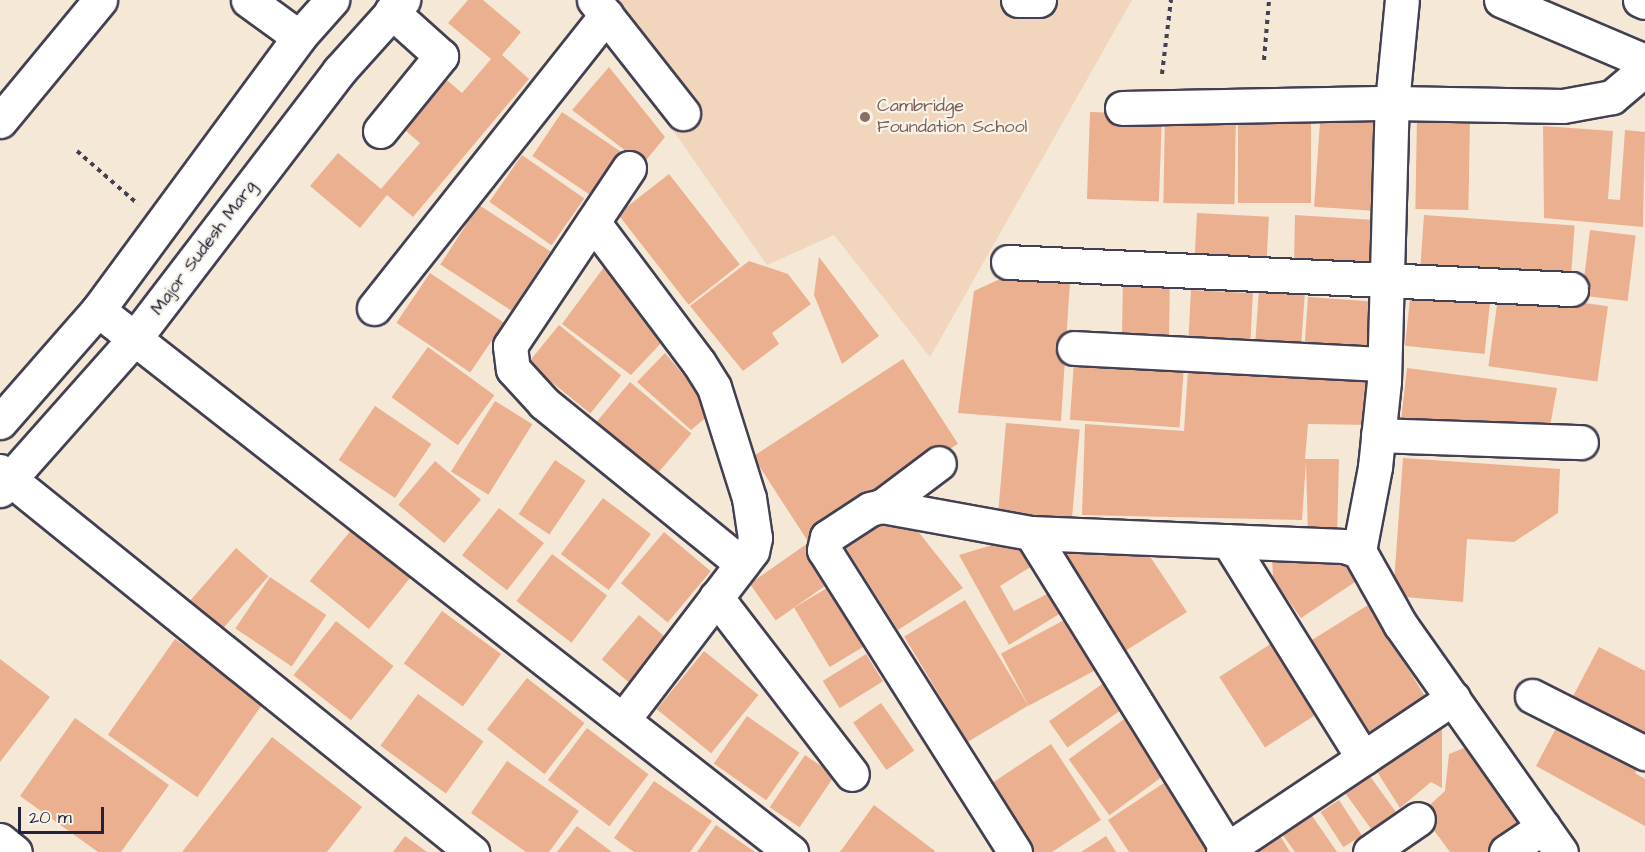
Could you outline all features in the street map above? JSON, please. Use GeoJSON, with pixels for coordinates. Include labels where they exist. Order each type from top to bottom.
{"type":"FeatureCollection","features":[{"type":"Feature","properties":{"kind":"street"},"geometry":{"type":"LineString","coordinates":[[0,121],[100,0]]}},
{"type":"Feature","properties":{"kind":"street"},"geometry":{"type":"LineString","coordinates":[[248,0],[299,37]]}},
{"type":"Feature","properties":{"kind":"street"},"geometry":{"type":"LineString","coordinates":[[0,422],[98,310],[299,37],[332,0]]}},
{"type":"Feature","properties":{"kind":"street"},"geometry":{"type":"LineString","coordinates":[[1018,0],[1039,0]]}},
{"type":"Feature","properties":{"kind":"street"},"geometry":{"type":"LineString","coordinates":[[1402,0],[1392,102],[1384,364],[1378,435],[1359,551],[1400,624],[1552,840],[1506,852]]}},
{"type":"Feature","properties":{"kind":"street"},"geometry":{"type":"LineString","coordinates":[[1501,0],[1645,61]]}},
{"type":"Feature","properties":{"kind":"street"},"geometry":{"type":"LineString","coordinates":[[1640,0],[1645,2]]}},
{"type":"Feature","properties":{"kind":"street"},"geometry":{"type":"LineString","coordinates":[[380,131],[441,56],[397,6]]}},
{"type":"Feature","properties":{"kind":"street","name":"Major Sudesh Marg"},"geometry":{"type":"LineString","coordinates":[[3,480],[135,338],[339,71],[397,6]]}},
{"type":"Feature","properties":{"kind":"street"},"geometry":{"type":"LineString","coordinates":[[374,308],[600,8],[683,113]]}},
{"type":"Feature","properties":{"kind":"street"},"geometry":{"type":"LineString","coordinates":[[1122,108],[1392,102],[1563,106],[1612,97],[1645,69]]}},
{"type":"Feature","properties":{"kind":"street"},"geometry":{"type":"LineString","coordinates":[[629,168],[510,345],[513,369],[544,403],[742,564]]}},
{"type":"Feature","properties":{"kind":"street"},"geometry":{"type":"LineString","coordinates":[[593,222],[699,363],[714,387],[753,519],[752,551],[624,720]]}},
{"type":"Feature","properties":{"kind":"street"},"geometry":{"type":"LineString","coordinates":[[1008,262],[1571,289]]}},
{"type":"Feature","properties":{"kind":"street"},"geometry":{"type":"LineString","coordinates":[[98,310],[791,852]]}},
{"type":"Feature","properties":{"kind":"street"},"geometry":{"type":"LineString","coordinates":[[1074,348],[1384,364]]}},
{"type":"Feature","properties":{"kind":"street"},"geometry":{"type":"LineString","coordinates":[[1378,435],[1581,442]]}},
{"type":"Feature","properties":{"kind":"street"},"geometry":{"type":"LineString","coordinates":[[939,463],[882,506],[870,509],[827,537],[824,550],[1015,852]]}},
{"type":"Feature","properties":{"kind":"street"},"geometry":{"type":"LineString","coordinates":[[3,480],[472,852]]}},
{"type":"Feature","properties":{"kind":"street"},"geometry":{"type":"LineString","coordinates":[[882,506],[1031,533],[1344,546],[1359,551]]}},
{"type":"Feature","properties":{"kind":"street"},"geometry":{"type":"LineString","coordinates":[[1031,533],[1225,851],[1453,698]]}},
{"type":"Feature","properties":{"kind":"street"},"geometry":{"type":"LineString","coordinates":[[1228,541],[1363,758]]}},
{"type":"Feature","properties":{"kind":"street"},"geometry":{"type":"LineString","coordinates":[[716,597],[852,774]]}},
{"type":"Feature","properties":{"kind":"street"},"geometry":{"type":"LineString","coordinates":[[1532,696],[1645,753]]}},
{"type":"Feature","properties":{"kind":"street"},"geometry":{"type":"LineString","coordinates":[[1370,852],[1418,819]]}},
{"type":"Feature","properties":{"kind":"street"},"geometry":{"type":"LineString","coordinates":[[0,840],[15,852]]}},
{"type":"Feature","properties":{"kind":"path"},"geometry":{"type":"LineString","coordinates":[[1162,74],[1171,0]]}},
{"type":"Feature","properties":{"kind":"path"},"geometry":{"type":"LineString","coordinates":[[1264,60],[1269,0]]}},
{"type":"Feature","properties":{"kind":"path"},"geometry":{"type":"LineString","coordinates":[[77,151],[161,224]]}},
{"type":"Feature","properties":{"kind":"shaded area","name":"Cambridge Foundation School"},"geometry":{"type":"Polygon","coordinates":[[[582,0],[1132,0],[930,357],[834,235],[767,265],[582,0]]]}},
{"type":"Feature","properties":{"kind":"building"},"geometry":{"type":"Polygon","coordinates":[[[468,0],[483,0],[521,32],[502,55],[529,79],[413,217],[387,195],[360,228],[310,186],[338,153],[381,189],[420,143],[399,125],[441,75],[462,93],[491,59],[448,23],[468,0]]]}},
{"type":"Feature","properties":{"kind":"building"},"geometry":{"type":"Polygon","coordinates":[[[609,67],[665,137],[643,164],[572,110],[609,67]]]}},
{"type":"Feature","properties":{"kind":"building"},"geometry":{"type":"Polygon","coordinates":[[[1321,108],[1380,112],[1373,211],[1314,207],[1321,108]]]}},
{"type":"Feature","properties":{"kind":"building"},"geometry":{"type":"Polygon","coordinates":[[[1238,109],[1311,109],[1311,203],[1238,203],[1238,109]]]}},
{"type":"Feature","properties":{"kind":"building"},"geometry":{"type":"Polygon","coordinates":[[[1165,111],[1236,112],[1234,204],[1163,203],[1165,111]]]}},
{"type":"Feature","properties":{"kind":"building"},"geometry":{"type":"Polygon","coordinates":[[[562,112],[622,152],[592,196],[532,156],[562,112]]]}},
{"type":"Feature","properties":{"kind":"building"},"geometry":{"type":"Polygon","coordinates":[[[1090,112],[1162,115],[1159,201],[1087,199],[1090,112]]]}},
{"type":"Feature","properties":{"kind":"building"},"geometry":{"type":"Polygon","coordinates":[[[1417,116],[1470,117],[1468,210],[1415,209],[1417,116]]]}},
{"type":"Feature","properties":{"kind":"building"},"geometry":{"type":"Polygon","coordinates":[[[1543,126],[1613,131],[1608,199],[1620,200],[1625,130],[1645,132],[1643,227],[1544,218],[1543,126]]]}},
{"type":"Feature","properties":{"kind":"building"},"geometry":{"type":"Polygon","coordinates":[[[522,155],[584,199],[552,245],[489,202],[522,155]]]}},
{"type":"Feature","properties":{"kind":"building"},"geometry":{"type":"Polygon","coordinates":[[[669,174],[740,265],[689,305],[618,214],[669,174]]]}},
{"type":"Feature","properties":{"kind":"building"},"geometry":{"type":"Polygon","coordinates":[[[479,205],[550,251],[512,311],[440,265],[479,205]]]}},
{"type":"Feature","properties":{"kind":"building"},"geometry":{"type":"Polygon","coordinates":[[[1197,213],[1269,217],[1266,265],[1194,261],[1197,213]]]}},
{"type":"Feature","properties":{"kind":"building"},"geometry":{"type":"Polygon","coordinates":[[[1295,215],[1375,220],[1372,264],[1294,266],[1295,215]]]}},
{"type":"Feature","properties":{"kind":"building"},"geometry":{"type":"Polygon","coordinates":[[[1424,215],[1575,226],[1571,281],[1420,271],[1424,215]]]}},
{"type":"Feature","properties":{"kind":"building"},"geometry":{"type":"Polygon","coordinates":[[[1590,230],[1636,236],[1628,301],[1582,296],[1590,230]]]}},
{"type":"Feature","properties":{"kind":"building"},"geometry":{"type":"Polygon","coordinates":[[[819,257],[879,336],[842,364],[814,295],[819,257]]]}},
{"type":"Feature","properties":{"kind":"building"},"geometry":{"type":"Polygon","coordinates":[[[749,261],[788,274],[811,304],[772,333],[779,344],[743,371],[690,306],[749,261]]]}},
{"type":"Feature","properties":{"kind":"building"},"geometry":{"type":"Polygon","coordinates":[[[607,263],[663,341],[631,375],[562,324],[607,263]]]}},
{"type":"Feature","properties":{"kind":"building"},"geometry":{"type":"Polygon","coordinates":[[[1024,268],[1070,281],[1061,421],[958,413],[974,291],[1024,268]]]}},
{"type":"Feature","properties":{"kind":"building"},"geometry":{"type":"Polygon","coordinates":[[[430,273],[504,323],[470,373],[396,323],[430,273]]]}},
{"type":"Feature","properties":{"kind":"building"},"geometry":{"type":"Polygon","coordinates":[[[1123,276],[1170,277],[1169,343],[1122,342],[1123,276]]]}},
{"type":"Feature","properties":{"kind":"building"},"geometry":{"type":"Polygon","coordinates":[[[1259,289],[1305,292],[1301,352],[1255,349],[1259,289]]]}},
{"type":"Feature","properties":{"kind":"building"},"geometry":{"type":"Polygon","coordinates":[[[1411,289],[1491,297],[1485,354],[1405,346],[1411,289]]]}},
{"type":"Feature","properties":{"kind":"building"},"geometry":{"type":"Polygon","coordinates":[[[1191,290],[1253,293],[1250,348],[1188,345],[1191,290]]]}},
{"type":"Feature","properties":{"kind":"building"},"geometry":{"type":"Polygon","coordinates":[[[1499,291],[1608,306],[1597,382],[1488,366],[1499,291]]]}},
{"type":"Feature","properties":{"kind":"building"},"geometry":{"type":"Polygon","coordinates":[[[1308,297],[1376,302],[1372,360],[1304,355],[1308,297]]]}},
{"type":"Feature","properties":{"kind":"building"},"geometry":{"type":"Polygon","coordinates":[[[559,325],[621,375],[590,413],[528,363],[559,325]]]}},
{"type":"Feature","properties":{"kind":"building"},"geometry":{"type":"Polygon","coordinates":[[[428,347],[494,395],[458,445],[392,397],[428,347]]]}},
{"type":"Feature","properties":{"kind":"building"},"geometry":{"type":"Polygon","coordinates":[[[665,353],[714,411],[691,430],[637,382],[665,353]]]}},
{"type":"Feature","properties":{"kind":"building"},"geometry":{"type":"Polygon","coordinates":[[[903,359],[958,444],[808,541],[753,456],[903,359]]]}},
{"type":"Feature","properties":{"kind":"building"},"geometry":{"type":"Polygon","coordinates":[[[1074,361],[1184,369],[1180,428],[1070,420],[1074,361]]]}},
{"type":"Feature","properties":{"kind":"building"},"geometry":{"type":"Polygon","coordinates":[[[1407,368],[1557,388],[1549,432],[1401,420],[1407,368]]]}},
{"type":"Feature","properties":{"kind":"building"},"geometry":{"type":"Polygon","coordinates":[[[1188,370],[1380,373],[1375,425],[1308,424],[1305,459],[1339,459],[1337,537],[1308,536],[1306,462],[1302,520],[1082,515],[1085,424],[1184,431],[1188,370]]]}},
{"type":"Feature","properties":{"kind":"building"},"geometry":{"type":"Polygon","coordinates":[[[630,382],[691,433],[656,476],[595,424],[630,382]]]}},
{"type":"Feature","properties":{"kind":"building"},"geometry":{"type":"Polygon","coordinates":[[[495,401],[532,424],[488,495],[451,471],[495,401]]]}},
{"type":"Feature","properties":{"kind":"building"},"geometry":{"type":"Polygon","coordinates":[[[375,406],[431,444],[395,498],[339,460],[375,406]]]}},
{"type":"Feature","properties":{"kind":"building"},"geometry":{"type":"Polygon","coordinates":[[[1006,423],[1080,429],[1071,525],[998,519],[1006,423]]]}},
{"type":"Feature","properties":{"kind":"building"},"geometry":{"type":"Polygon","coordinates":[[[1403,458],[1560,469],[1558,513],[1514,542],[1467,539],[1463,602],[1393,596],[1403,458]]]}},
{"type":"Feature","properties":{"kind":"building"},"geometry":{"type":"Polygon","coordinates":[[[555,460],[586,481],[549,535],[519,514],[555,460]]]}},
{"type":"Feature","properties":{"kind":"building"},"geometry":{"type":"Polygon","coordinates":[[[435,461],[481,500],[444,543],[398,505],[435,461]]]}},
{"type":"Feature","properties":{"kind":"building"},"geometry":{"type":"Polygon","coordinates":[[[603,498],[651,534],[609,590],[561,554],[603,498]]]}},
{"type":"Feature","properties":{"kind":"building"},"geometry":{"type":"Polygon","coordinates":[[[499,508],[544,543],[507,590],[462,555],[499,508]]]}},
{"type":"Feature","properties":{"kind":"building"},"geometry":{"type":"Polygon","coordinates":[[[905,515],[963,588],[898,630],[842,542],[905,515]]]}},
{"type":"Feature","properties":{"kind":"building"},"geometry":{"type":"Polygon","coordinates":[[[352,529],[411,577],[369,629],[310,581],[352,529]]]}},
{"type":"Feature","properties":{"kind":"building"},"geometry":{"type":"Polygon","coordinates":[[[664,532],[711,571],[668,623],[621,583],[664,532]]]}},
{"type":"Feature","properties":{"kind":"building"},"geometry":{"type":"Polygon","coordinates":[[[1016,538],[1032,566],[1000,586],[1014,611],[1055,590],[1064,611],[1009,645],[959,555],[1016,538]]]}},
{"type":"Feature","properties":{"kind":"building"},"geometry":{"type":"Polygon","coordinates":[[[1090,541],[1143,546],[1187,612],[1122,653],[1059,560],[1090,541]]]}},
{"type":"Feature","properties":{"kind":"building"},"geometry":{"type":"Polygon","coordinates":[[[808,543],[834,580],[776,621],[750,584],[808,543]]]}},
{"type":"Feature","properties":{"kind":"building"},"geometry":{"type":"Polygon","coordinates":[[[236,548],[268,576],[220,632],[187,604],[236,548]]]}},
{"type":"Feature","properties":{"kind":"building"},"geometry":{"type":"Polygon","coordinates":[[[552,554],[607,596],[572,643],[516,601],[552,554]]]}},
{"type":"Feature","properties":{"kind":"building"},"geometry":{"type":"Polygon","coordinates":[[[1272,556],[1347,561],[1358,580],[1301,618],[1273,579],[1272,556]]]}},
{"type":"Feature","properties":{"kind":"building"},"geometry":{"type":"Polygon","coordinates":[[[270,577],[326,615],[292,666],[235,628],[270,577]]]}},
{"type":"Feature","properties":{"kind":"building"},"geometry":{"type":"Polygon","coordinates":[[[837,582],[873,641],[830,667],[794,608],[837,582]]]}},
{"type":"Feature","properties":{"kind":"building"},"geometry":{"type":"Polygon","coordinates":[[[965,600],[1028,705],[967,742],[904,637],[965,600]]]}},
{"type":"Feature","properties":{"kind":"building"},"geometry":{"type":"Polygon","coordinates":[[[1368,605],[1425,697],[1366,734],[1309,642],[1368,605]]]}},
{"type":"Feature","properties":{"kind":"building"},"geometry":{"type":"Polygon","coordinates":[[[442,611],[501,654],[463,706],[404,664],[442,611]]]}},
{"type":"Feature","properties":{"kind":"building"},"geometry":{"type":"Polygon","coordinates":[[[639,615],[666,637],[629,682],[602,659],[639,615]]]}},
{"type":"Feature","properties":{"kind":"building"},"geometry":{"type":"Polygon","coordinates":[[[1068,618],[1096,670],[1029,706],[1001,654],[1068,618]]]}},
{"type":"Feature","properties":{"kind":"building"},"geometry":{"type":"Polygon","coordinates":[[[336,621],[394,666],[351,720],[294,675],[336,621]]]}},
{"type":"Feature","properties":{"kind":"building"},"geometry":{"type":"Polygon","coordinates":[[[175,639],[264,702],[197,797],[108,735],[175,639]]]}},
{"type":"Feature","properties":{"kind":"building"},"geometry":{"type":"Polygon","coordinates":[[[1278,639],[1324,709],[1265,748],[1219,677],[1278,639]]]}},
{"type":"Feature","properties":{"kind":"building"},"geometry":{"type":"Polygon","coordinates":[[[1599,647],[1645,671],[1645,755],[1635,773],[1645,779],[1645,826],[1536,766],[1599,647]]]}},
{"type":"Feature","properties":{"kind":"building"},"geometry":{"type":"Polygon","coordinates":[[[704,651],[758,695],[711,753],[657,709],[704,651]]]}},
{"type":"Feature","properties":{"kind":"building"},"geometry":{"type":"Polygon","coordinates":[[[866,654],[883,681],[840,708],[823,681],[866,654]]]}},
{"type":"Feature","properties":{"kind":"building"},"geometry":{"type":"Polygon","coordinates":[[[0,659],[50,697],[0,762],[0,659]]]}},
{"type":"Feature","properties":{"kind":"building"},"geometry":{"type":"Polygon","coordinates":[[[527,678],[585,723],[545,774],[487,729],[527,678]]]}},
{"type":"Feature","properties":{"kind":"building"},"geometry":{"type":"Polygon","coordinates":[[[1108,680],[1126,706],[1067,748],[1049,721],[1108,680]]]}},
{"type":"Feature","properties":{"kind":"building"},"geometry":{"type":"Polygon","coordinates":[[[418,694],[484,742],[446,793],[380,746],[418,694]]]}},
{"type":"Feature","properties":{"kind":"building"},"geometry":{"type":"Polygon","coordinates":[[[881,703],[914,751],[886,770],[853,723],[881,703]]]}},
{"type":"Feature","properties":{"kind":"building"},"geometry":{"type":"Polygon","coordinates":[[[747,716],[799,753],[766,800],[714,764],[747,716]]]}},
{"type":"Feature","properties":{"kind":"building"},"geometry":{"type":"Polygon","coordinates":[[[1127,717],[1168,773],[1109,815],[1069,759],[1127,717]]]}},
{"type":"Feature","properties":{"kind":"building"},"geometry":{"type":"Polygon","coordinates":[[[75,718],[169,785],[121,852],[98,852],[20,796],[75,718]]]}},
{"type":"Feature","properties":{"kind":"building"},"geometry":{"type":"Polygon","coordinates":[[[1442,721],[1442,788],[1431,782],[1400,808],[1374,767],[1442,721]]]}},
{"type":"Feature","properties":{"kind":"building"},"geometry":{"type":"Polygon","coordinates":[[[587,728],[648,774],[609,826],[548,780],[587,728]]]}},
{"type":"Feature","properties":{"kind":"building"},"geometry":{"type":"Polygon","coordinates":[[[272,737],[362,807],[327,852],[182,852],[272,737]]]}},
{"type":"Feature","properties":{"kind":"building"},"geometry":{"type":"Polygon","coordinates":[[[1051,744],[1101,820],[1052,852],[1025,852],[983,789],[1051,744]]]}},
{"type":"Feature","properties":{"kind":"building"},"geometry":{"type":"Polygon","coordinates":[[[1464,748],[1525,830],[1493,852],[1450,852],[1421,813],[1445,791],[1449,754],[1464,748]]]}},
{"type":"Feature","properties":{"kind":"building"},"geometry":{"type":"Polygon","coordinates":[[[805,755],[835,775],[800,827],[770,807],[805,755]]]}},
{"type":"Feature","properties":{"kind":"building"},"geometry":{"type":"Polygon","coordinates":[[[507,761],[579,811],[549,852],[526,852],[471,813],[507,761]]]}},
{"type":"Feature","properties":{"kind":"building"},"geometry":{"type":"Polygon","coordinates":[[[1364,768],[1396,812],[1371,829],[1340,786],[1364,768]]]}},
{"type":"Feature","properties":{"kind":"building"},"geometry":{"type":"Polygon","coordinates":[[[1173,777],[1217,844],[1205,852],[1129,852],[1108,820],[1173,777]]]}},
{"type":"Feature","properties":{"kind":"building"},"geometry":{"type":"Polygon","coordinates":[[[654,781],[712,821],[690,852],[634,852],[614,838],[654,781]]]}},
{"type":"Feature","properties":{"kind":"building"},"geometry":{"type":"Polygon","coordinates":[[[1339,800],[1362,835],[1343,847],[1321,812],[1339,800]]]}},
{"type":"Feature","properties":{"kind":"building"},"geometry":{"type":"Polygon","coordinates":[[[874,805],[935,851],[840,852],[874,805]]]}},
{"type":"Feature","properties":{"kind":"building"},"geometry":{"type":"Polygon","coordinates":[[[1306,807],[1337,852],[1295,852],[1277,827],[1306,807]]]}},
{"type":"Feature","properties":{"kind":"building"},"geometry":{"type":"Polygon","coordinates":[[[1272,823],[1290,852],[1229,852],[1272,823]]]}},
{"type":"Feature","properties":{"kind":"building"},"geometry":{"type":"Polygon","coordinates":[[[716,825],[755,852],[697,852],[716,825]]]}},
{"type":"Feature","properties":{"kind":"building"},"geometry":{"type":"Polygon","coordinates":[[[577,826],[612,852],[557,852],[577,826]]]}},
{"type":"Feature","properties":{"kind":"building"},"geometry":{"type":"Polygon","coordinates":[[[405,836],[427,852],[393,852],[405,836]]]}},
{"type":"Feature","properties":{"kind":"building"},"geometry":{"type":"Polygon","coordinates":[[[1106,836],[1116,852],[1081,852],[1106,836]]]}},
{"type":"Feature","properties":{"kind":"place","name":"Cambridge Foundation School"},"geometry":{"type":"Point","coordinates":[865,117]}}]}
